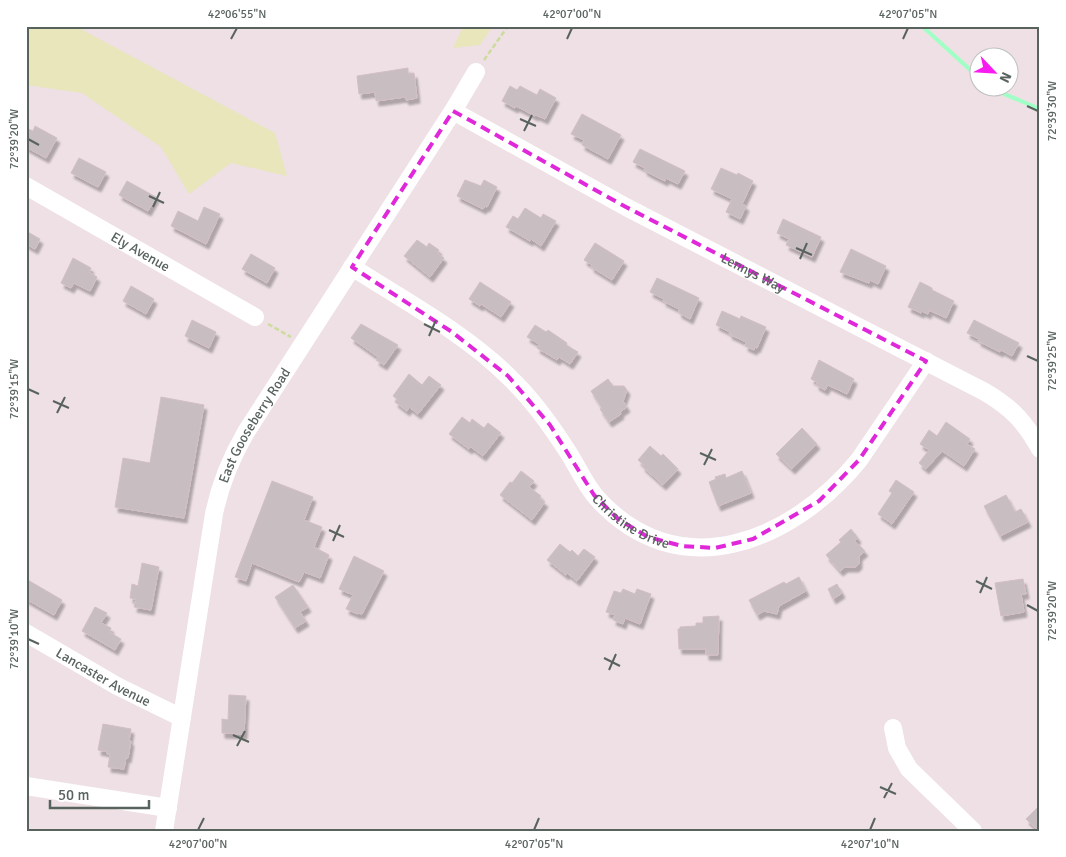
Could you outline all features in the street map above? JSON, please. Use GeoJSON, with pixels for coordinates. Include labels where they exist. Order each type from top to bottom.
{"type":"FeatureCollection","features":[{"type":"Feature","properties":{"kind":"street","name":"East Gooseberry Road"},"geometry":{"type":"LineString","coordinates":[[164,831],[214,514],[223,479],[242,438],[453,111],[476,72]]}},
{"type":"Feature","properties":{"kind":"street","name":"Lennys Way"},"geometry":{"type":"LineString","coordinates":[[453,111],[626,207],[985,392],[1009,408],[1028,428],[1040,450]]}},
{"type":"Feature","properties":{"kind":"street","name":"Ely Avenue"},"geometry":{"type":"LineString","coordinates":[[26,186],[255,317]]}},
{"type":"Feature","properties":{"kind":"street","name":"Christine Drive"},"geometry":{"type":"LineString","coordinates":[[352,268],[452,332],[486,356],[508,376],[528,396],[550,425],[594,495],[618,519],[648,537],[682,546],[715,548],[753,539],[787,522],[819,501],[859,460],[926,361]]}},
{"type":"Feature","properties":{"kind":"street","name":"Lancaster Avenue"},"geometry":{"type":"LineString","coordinates":[[26,633],[102,678],[182,718]]}},
{"type":"Feature","properties":{"kind":"street"},"geometry":{"type":"LineString","coordinates":[[893,728],[897,748],[909,769],[973,831]]}},
{"type":"Feature","properties":{"kind":"street"},"geometry":{"type":"LineString","coordinates":[[26,786],[168,808]]}},
{"type":"Feature","properties":{"kind":"path"},"geometry":{"type":"LineString","coordinates":[[476,72],[508,26]]}},
{"type":"Feature","properties":{"kind":"path"},"geometry":{"type":"LineString","coordinates":[[255,317],[303,344]]}},
{"type":"Feature","properties":{"kind":"highlighted area"},"geometry":{"type":"Polygon","coordinates":[[[453,111],[626,207],[926,361],[859,460],[819,501],[753,539],[715,548],[682,546],[648,537],[618,519],[594,495],[550,425],[508,376],[452,332],[352,267],[453,111]]]}},
{"type":"Feature","properties":{"kind":"shaded area"},"geometry":{"type":"Polygon","coordinates":[[[26,26],[75,26],[275,133],[287,176],[231,163],[189,194],[161,147],[82,93],[26,85],[26,26]]]}},
{"type":"Feature","properties":{"kind":"shaded area"},"geometry":{"type":"Polygon","coordinates":[[[463,26],[493,26],[480,45],[453,48],[463,26]]]}},
{"type":"Feature","properties":{"kind":"building"},"geometry":{"type":"Polygon","coordinates":[[[408,68],[408,74],[414,73],[417,98],[406,100],[405,97],[376,101],[375,92],[359,94],[357,76],[408,68]]]}},
{"type":"Feature","properties":{"kind":"building"},"geometry":{"type":"Polygon","coordinates":[[[510,86],[517,90],[520,86],[537,95],[540,89],[556,98],[545,119],[502,101],[510,86]]]}},
{"type":"Feature","properties":{"kind":"building"},"geometry":{"type":"Polygon","coordinates":[[[582,114],[621,135],[608,159],[582,145],[584,140],[571,134],[582,114]]]}},
{"type":"Feature","properties":{"kind":"building"},"geometry":{"type":"Polygon","coordinates":[[[35,126],[57,138],[46,158],[26,147],[26,128],[33,131],[35,126]]]}},
{"type":"Feature","properties":{"kind":"building"},"geometry":{"type":"Polygon","coordinates":[[[640,149],[685,171],[678,184],[666,178],[665,181],[633,162],[640,149]]]}},
{"type":"Feature","properties":{"kind":"building"},"geometry":{"type":"Polygon","coordinates":[[[79,158],[106,172],[98,187],[71,173],[79,158]]]}},
{"type":"Feature","properties":{"kind":"building"},"geometry":{"type":"Polygon","coordinates":[[[721,168],[737,175],[738,173],[753,181],[742,204],[746,206],[740,219],[726,212],[732,199],[711,189],[721,168]]]}},
{"type":"Feature","properties":{"kind":"building"},"geometry":{"type":"Polygon","coordinates":[[[465,180],[481,186],[484,180],[497,187],[487,207],[485,206],[483,209],[457,196],[465,180]]]}},
{"type":"Feature","properties":{"kind":"building"},"geometry":{"type":"Polygon","coordinates":[[[127,181],[156,197],[148,211],[119,195],[127,181]]]}},
{"type":"Feature","properties":{"kind":"building"},"geometry":{"type":"Polygon","coordinates":[[[204,207],[220,214],[206,244],[171,226],[178,211],[198,221],[204,207]]]}},
{"type":"Feature","properties":{"kind":"building"},"geometry":{"type":"Polygon","coordinates":[[[525,208],[541,218],[543,214],[556,221],[541,246],[506,227],[513,216],[518,219],[525,208]]]}},
{"type":"Feature","properties":{"kind":"building"},"geometry":{"type":"Polygon","coordinates":[[[783,219],[821,237],[812,257],[786,245],[789,239],[777,233],[783,219]]]}},
{"type":"Feature","properties":{"kind":"building"},"geometry":{"type":"Polygon","coordinates":[[[26,231],[40,239],[35,249],[26,244],[26,231]]]}},
{"type":"Feature","properties":{"kind":"building"},"geometry":{"type":"Polygon","coordinates":[[[417,240],[427,247],[429,243],[439,250],[437,253],[444,258],[430,277],[404,256],[417,240]]]}},
{"type":"Feature","properties":{"kind":"building"},"geometry":{"type":"Polygon","coordinates":[[[595,243],[624,261],[612,280],[591,267],[592,265],[584,260],[595,243]]]}},
{"type":"Feature","properties":{"kind":"building"},"geometry":{"type":"Polygon","coordinates":[[[851,249],[886,266],[878,284],[870,280],[869,283],[840,272],[851,249]]]}},
{"type":"Feature","properties":{"kind":"building"},"geometry":{"type":"Polygon","coordinates":[[[251,254],[275,268],[267,283],[242,269],[251,254]]]}},
{"type":"Feature","properties":{"kind":"building"},"geometry":{"type":"Polygon","coordinates":[[[73,258],[91,268],[89,272],[97,277],[90,291],[74,283],[71,288],[61,283],[73,258]]]}},
{"type":"Feature","properties":{"kind":"building"},"geometry":{"type":"Polygon","coordinates":[[[657,278],[699,298],[690,319],[679,313],[679,309],[650,292],[657,278]]]}},
{"type":"Feature","properties":{"kind":"building"},"geometry":{"type":"Polygon","coordinates":[[[480,282],[511,302],[501,317],[481,304],[480,306],[469,299],[480,282]]]}},
{"type":"Feature","properties":{"kind":"building"},"geometry":{"type":"Polygon","coordinates":[[[920,282],[954,301],[946,318],[929,310],[928,314],[922,311],[921,313],[908,307],[920,282]]]}},
{"type":"Feature","properties":{"kind":"building"},"geometry":{"type":"Polygon","coordinates":[[[131,286],[154,299],[146,314],[123,301],[131,286]]]}},
{"type":"Feature","properties":{"kind":"building"},"geometry":{"type":"Polygon","coordinates":[[[722,311],[740,319],[741,316],[766,327],[757,348],[755,347],[754,350],[745,346],[746,342],[716,325],[722,311]]]}},
{"type":"Feature","properties":{"kind":"building"},"geometry":{"type":"Polygon","coordinates":[[[192,320],[216,332],[209,348],[185,336],[192,320]]]}},
{"type":"Feature","properties":{"kind":"building"},"geometry":{"type":"Polygon","coordinates":[[[974,320],[1019,343],[1012,356],[978,341],[979,339],[967,333],[974,320]]]}},
{"type":"Feature","properties":{"kind":"building"},"geometry":{"type":"Polygon","coordinates":[[[361,324],[398,345],[384,365],[376,360],[378,357],[351,338],[361,324]]]}},
{"type":"Feature","properties":{"kind":"building"},"geometry":{"type":"Polygon","coordinates":[[[535,325],[546,332],[548,330],[578,352],[570,364],[559,357],[557,360],[537,348],[539,344],[527,337],[535,325]]]}},
{"type":"Feature","properties":{"kind":"building"},"geometry":{"type":"Polygon","coordinates":[[[819,360],[854,379],[847,394],[828,385],[825,390],[816,385],[817,382],[811,379],[819,360]]]}},
{"type":"Feature","properties":{"kind":"building"},"geometry":{"type":"Polygon","coordinates":[[[409,374],[422,385],[429,376],[441,385],[418,414],[409,407],[407,411],[395,402],[397,399],[393,396],[409,374]]]}},
{"type":"Feature","properties":{"kind":"building"},"geometry":{"type":"Polygon","coordinates":[[[608,379],[613,386],[624,386],[627,390],[623,401],[627,407],[620,412],[621,414],[609,422],[591,391],[608,379]]]}},
{"type":"Feature","properties":{"kind":"building"},"geometry":{"type":"Polygon","coordinates":[[[161,397],[204,405],[184,518],[115,507],[123,458],[150,463],[161,397]]]}},
{"type":"Feature","properties":{"kind":"building"},"geometry":{"type":"Polygon","coordinates":[[[462,417],[470,423],[472,419],[484,428],[488,423],[501,433],[483,456],[471,447],[469,449],[449,434],[462,417]]]}},
{"type":"Feature","properties":{"kind":"building"},"geometry":{"type":"Polygon","coordinates":[[[946,422],[970,439],[967,444],[975,449],[964,466],[942,451],[926,469],[919,463],[929,450],[920,444],[929,430],[937,436],[946,422]]]}},
{"type":"Feature","properties":{"kind":"building"},"geometry":{"type":"Polygon","coordinates":[[[802,428],[817,444],[792,469],[776,454],[802,428]]]}},
{"type":"Feature","properties":{"kind":"building"},"geometry":{"type":"Polygon","coordinates":[[[650,446],[661,456],[663,454],[678,469],[663,485],[638,460],[650,446]]]}},
{"type":"Feature","properties":{"kind":"building"},"geometry":{"type":"Polygon","coordinates":[[[521,471],[534,481],[529,487],[541,496],[539,498],[545,502],[532,520],[500,495],[521,471]]]}},
{"type":"Feature","properties":{"kind":"building"},"geometry":{"type":"Polygon","coordinates":[[[742,471],[751,493],[718,506],[709,482],[716,479],[715,477],[725,474],[726,478],[742,471]]]}},
{"type":"Feature","properties":{"kind":"building"},"geometry":{"type":"Polygon","coordinates":[[[896,480],[914,492],[892,524],[878,514],[892,493],[889,491],[896,480]]]}},
{"type":"Feature","properties":{"kind":"building"},"geometry":{"type":"Polygon","coordinates":[[[272,481],[313,497],[304,520],[322,527],[314,547],[329,555],[320,578],[304,572],[299,582],[252,563],[246,581],[235,577],[272,481]]]}},
{"type":"Feature","properties":{"kind":"building"},"geometry":{"type":"Polygon","coordinates":[[[1006,495],[1015,512],[1021,509],[1028,522],[1000,536],[984,506],[1006,495]]]}},
{"type":"Feature","properties":{"kind":"building"},"geometry":{"type":"Polygon","coordinates":[[[851,529],[858,538],[855,541],[865,551],[859,556],[859,564],[856,567],[845,567],[840,571],[826,555],[841,542],[839,540],[851,529]]]}},
{"type":"Feature","properties":{"kind":"building"},"geometry":{"type":"Polygon","coordinates":[[[560,544],[570,552],[572,550],[578,556],[584,549],[595,557],[577,581],[547,560],[560,544]]]}},
{"type":"Feature","properties":{"kind":"building"},"geometry":{"type":"Polygon","coordinates":[[[354,556],[384,571],[362,614],[346,609],[353,595],[339,589],[354,556]]]}},
{"type":"Feature","properties":{"kind":"building"},"geometry":{"type":"Polygon","coordinates":[[[142,563],[159,567],[151,610],[134,607],[136,599],[130,598],[132,584],[138,586],[142,563]]]}},
{"type":"Feature","properties":{"kind":"building"},"geometry":{"type":"Polygon","coordinates":[[[799,577],[806,591],[779,606],[777,614],[764,611],[757,615],[749,600],[784,582],[786,584],[799,577]]]}},
{"type":"Feature","properties":{"kind":"building"},"geometry":{"type":"Polygon","coordinates":[[[26,579],[62,600],[54,615],[26,599],[26,579]]]}},
{"type":"Feature","properties":{"kind":"building"},"geometry":{"type":"Polygon","coordinates":[[[1023,579],[1026,594],[1021,594],[1024,612],[1001,616],[995,583],[1023,579]]]}},
{"type":"Feature","properties":{"kind":"building"},"geometry":{"type":"Polygon","coordinates":[[[837,584],[842,593],[833,599],[828,589],[837,584]]]}},
{"type":"Feature","properties":{"kind":"building"},"geometry":{"type":"Polygon","coordinates":[[[293,585],[308,607],[300,612],[306,621],[295,628],[275,597],[293,585]]]}},
{"type":"Feature","properties":{"kind":"building"},"geometry":{"type":"Polygon","coordinates":[[[623,589],[635,594],[637,589],[651,594],[640,624],[625,618],[623,624],[613,620],[615,615],[606,612],[614,591],[621,593],[623,589]]]}},
{"type":"Feature","properties":{"kind":"building"},"geometry":{"type":"Polygon","coordinates":[[[95,607],[107,613],[101,623],[111,628],[109,632],[121,639],[115,650],[82,631],[95,607]]]}},
{"type":"Feature","properties":{"kind":"building"},"geometry":{"type":"Polygon","coordinates":[[[719,616],[718,655],[706,655],[706,649],[679,649],[678,629],[680,627],[696,626],[696,623],[703,623],[703,617],[719,616]]]}},
{"type":"Feature","properties":{"kind":"building"},"geometry":{"type":"Polygon","coordinates":[[[229,695],[246,696],[244,734],[222,733],[222,719],[228,720],[229,695]]]}},
{"type":"Feature","properties":{"kind":"building"},"geometry":{"type":"Polygon","coordinates":[[[103,724],[131,729],[129,741],[131,741],[124,769],[108,767],[110,755],[107,754],[108,752],[98,750],[103,724]]]}},
{"type":"Feature","properties":{"kind":"building"},"geometry":{"type":"Polygon","coordinates":[[[1040,805],[1040,831],[1039,831],[1026,819],[1040,805]]]}},
{"type":"Feature","properties":{"kind":"waterway"},"geometry":{"type":"LineString","coordinates":[[922,26],[968,68]]}},
{"type":"Feature","properties":{"kind":"waterway"},"geometry":{"type":"LineString","coordinates":[[1014,98],[1040,109]]}}]}
